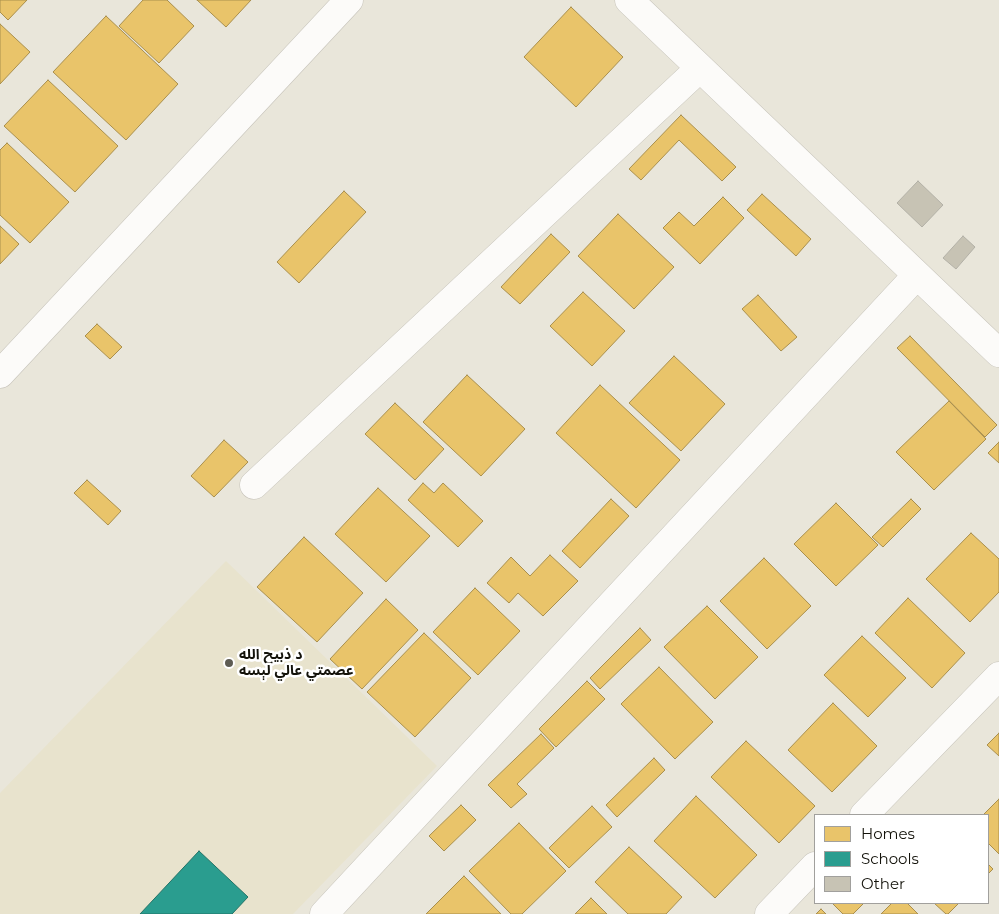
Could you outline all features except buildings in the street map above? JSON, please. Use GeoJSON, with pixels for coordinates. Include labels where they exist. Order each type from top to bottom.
{"type":"FeatureCollection","features":[{"type":"Feature","properties":{"kind":"street"},"geometry":{"type":"LineString","coordinates":[[0,374],[349,0]]}},
{"type":"Feature","properties":{"kind":"street"},"geometry":{"type":"LineString","coordinates":[[629,0],[999,353]]}},
{"type":"Feature","properties":{"kind":"street"},"geometry":{"type":"LineString","coordinates":[[254,485],[700,68]]}},
{"type":"Feature","properties":{"kind":"street"},"geometry":{"type":"LineString","coordinates":[[324,914],[917,274]]}},
{"type":"Feature","properties":{"kind":"street"},"geometry":{"type":"LineString","coordinates":[[865,814],[999,676]]}},
{"type":"Feature","properties":{"kind":"street"},"geometry":{"type":"LineString","coordinates":[[769,914],[814,867]]}},
{"type":"Feature","properties":{"kind":"shaded area","name":"د ذبیح الله عصمتي عالي لېسه"},"geometry":{"type":"Polygon","coordinates":[[[226,561],[437,766],[293,914],[0,914],[0,793],[226,561]]]}},
{"type":"Feature","properties":{"kind":"place","name":"د ذبیح الله عصمتي عالي لېسه"},"geometry":{"type":"Point","coordinates":[229,663]}}]}
